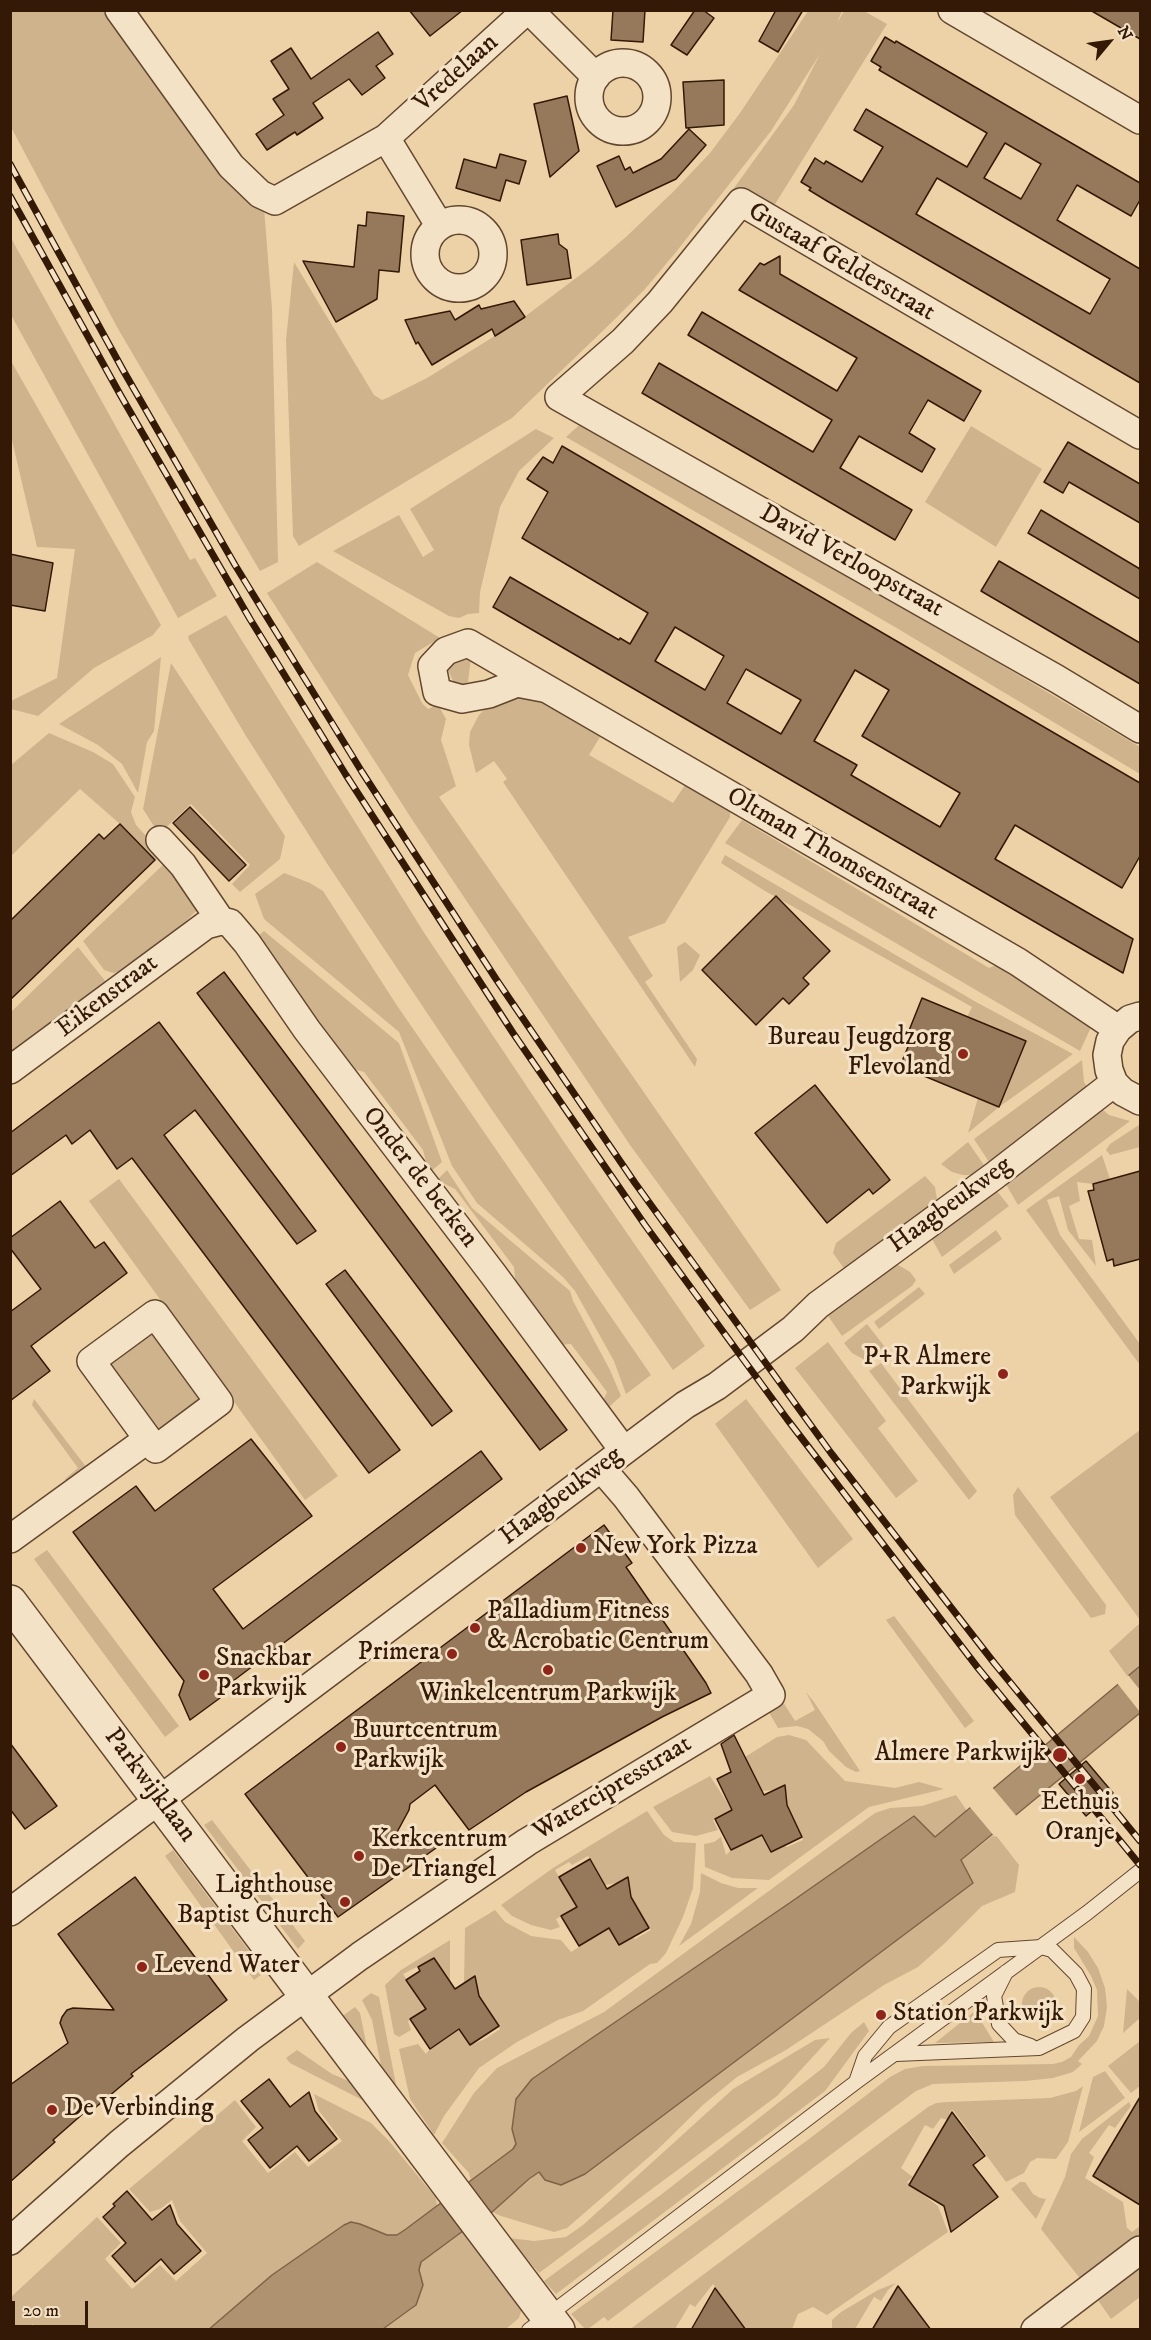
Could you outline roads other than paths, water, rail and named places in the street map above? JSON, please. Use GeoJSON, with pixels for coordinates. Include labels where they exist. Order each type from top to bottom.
{"type":"FeatureCollection","features":[{"type":"Feature","properties":{"kind":"street","name":"Vredelaan"},"geometry":{"type":"LineString","coordinates":[[119,10],[231,166],[260,194],[275,201],[386,138],[528,10],[596,77]]}},
{"type":"Feature","properties":{"kind":"street"},"geometry":{"type":"LineString","coordinates":[[952,10],[1140,120]]}},
{"type":"Feature","properties":{"kind":"street"},"geometry":{"type":"LineString","coordinates":[[386,138],[439,225]]}},
{"type":"Feature","properties":{"kind":"street","name":"Gustaaf Gelderstraat"},"geometry":{"type":"LineString","coordinates":[[559,397],[623,341],[660,302],[741,202],[1140,435]]}},
{"type":"Feature","properties":{"kind":"street","name":"David Verloopstraat"},"geometry":{"type":"LineString","coordinates":[[559,397],[1047,673],[1140,729]]}},
{"type":"Feature","properties":{"kind":"street","name":"Oltman Thomsenstraat"},"geometry":{"type":"LineString","coordinates":[[543,688],[1018,962],[1129,1022]]}},
{"type":"Feature","properties":{"kind":"street"},"geometry":{"type":"LineString","coordinates":[[160,840],[183,865],[214,923]]}},
{"type":"Feature","properties":{"kind":"street","name":"Eikenstraat"},"geometry":{"type":"LineString","coordinates":[[10,1070],[214,923]]}},
{"type":"Feature","properties":{"kind":"street","name":"Onder de berken"},"geometry":{"type":"LineString","coordinates":[[214,923],[230,923],[247,944],[307,1030],[624,1450]]}},
{"type":"Feature","properties":{"kind":"street"},"geometry":{"type":"LineString","coordinates":[[1129,1022],[1110,1041],[1107,1055],[1108,1070],[1114,1083],[1123,1092],[1140,1101]]}},
{"type":"Feature","properties":{"kind":"street","name":"Haagbeukweg"},"geometry":{"type":"LineString","coordinates":[[10,1912],[685,1404],[736,1372],[793,1329],[818,1305],[994,1176],[1114,1083]]}},
{"type":"Feature","properties":{"kind":"street"},"geometry":{"type":"LineString","coordinates":[[155,1314],[219,1402],[156,1449],[148,1439],[91,1361],[155,1314]]}},
{"type":"Feature","properties":{"kind":"street"},"geometry":{"type":"LineString","coordinates":[[12,1538],[148,1439]]}},
{"type":"Feature","properties":{"kind":"street","name":"Watercipresstraat"},"geometry":{"type":"LineString","coordinates":[[10,2241],[119,2144],[248,2039],[360,1956],[519,1847],[771,1695],[759,1674],[602,1468]]}},
{"type":"Feature","properties":{"kind":"street","name":"Parkwijklaan"},"geometry":{"type":"LineString","coordinates":[[10,1602],[485,2234],[544,2325]]}},
{"type":"Feature","properties":{"kind":"street"},"geometry":{"type":"LineString","coordinates":[[1035,2330],[1140,2250]]}},
{"type":"Feature","properties":{"kind":"lane"},"geometry":{"type":"LineString","coordinates":[[544,2325],[856,2082],[1041,1947],[1140,1871]]}},
{"type":"Feature","properties":{"kind":"lane"},"geometry":{"type":"LineString","coordinates":[[856,2082],[865,2056],[889,2027],[998,1950],[1041,1947],[1052,1950],[1076,1974],[1084,1989],[1083,2017],[1074,2031],[1039,2048],[896,2054]]}},
{"type":"Feature","properties":{"kind":"lane"},"geometry":{"type":"LineString","coordinates":[[1007,1970],[994,1996],[999,2024],[1014,2040],[1039,2048]]}},
{"type":"Feature","properties":{"kind":"railway"},"geometry":{"type":"LineString","coordinates":[[10,164],[123,370],[235,565],[362,772],[496,979],[635,1183],[831,1453],[995,1664],[1140,1841]]}},
{"type":"Feature","properties":{"kind":"railway"},"geometry":{"type":"LineString","coordinates":[[10,196],[121,396],[250,619],[346,775],[513,1033],[645,1225],[787,1419],[978,1668],[1140,1865]]}},
{"type":"Feature","properties":{"kind":"place","name":"Bureau Jeugdzorg Flevoland"},"geometry":{"type":"Point","coordinates":[963,1054]}},
{"type":"Feature","properties":{"kind":"place","name":"P+R Almere Parkwijk"},"geometry":{"type":"Point","coordinates":[1003,1374]}},
{"type":"Feature","properties":{"kind":"place","name":"New York Pizza"},"geometry":{"type":"Point","coordinates":[581,1548]}},
{"type":"Feature","properties":{"kind":"place","name":"Palladium Fitness & Acrobatic Centrum"},"geometry":{"type":"Point","coordinates":[475,1628]}},
{"type":"Feature","properties":{"kind":"place","name":"Primera"},"geometry":{"type":"Point","coordinates":[452,1654]}},
{"type":"Feature","properties":{"kind":"place","name":"Winkelcentrum Parkwijk"},"geometry":{"type":"Point","coordinates":[548,1670]}},
{"type":"Feature","properties":{"kind":"place","name":"Snackbar Parkwijk"},"geometry":{"type":"Point","coordinates":[204,1675]}},
{"type":"Feature","properties":{"kind":"place","name":"Buurtcentrum Parkwijk"},"geometry":{"type":"Point","coordinates":[341,1747]}},
{"type":"Feature","properties":{"kind":"place","name":"Almere Parkwijk"},"geometry":{"type":"Point","coordinates":[1060,1755]}},
{"type":"Feature","properties":{"kind":"place","name":"Eethuis Oranje"},"geometry":{"type":"Point","coordinates":[1080,1779]}},
{"type":"Feature","properties":{"kind":"place","name":"Kerkcentrum De Triangel"},"geometry":{"type":"Point","coordinates":[359,1856]}},
{"type":"Feature","properties":{"kind":"place","name":"Lighthouse Baptist Church"},"geometry":{"type":"Point","coordinates":[345,1902]}},
{"type":"Feature","properties":{"kind":"place","name":"Levend Water"},"geometry":{"type":"Point","coordinates":[142,1967]}},
{"type":"Feature","properties":{"kind":"place","name":"Station Parkwijk"},"geometry":{"type":"Point","coordinates":[881,2015]}},
{"type":"Feature","properties":{"kind":"place","name":"De Verbinding"},"geometry":{"type":"Point","coordinates":[52,2110]}}]}
